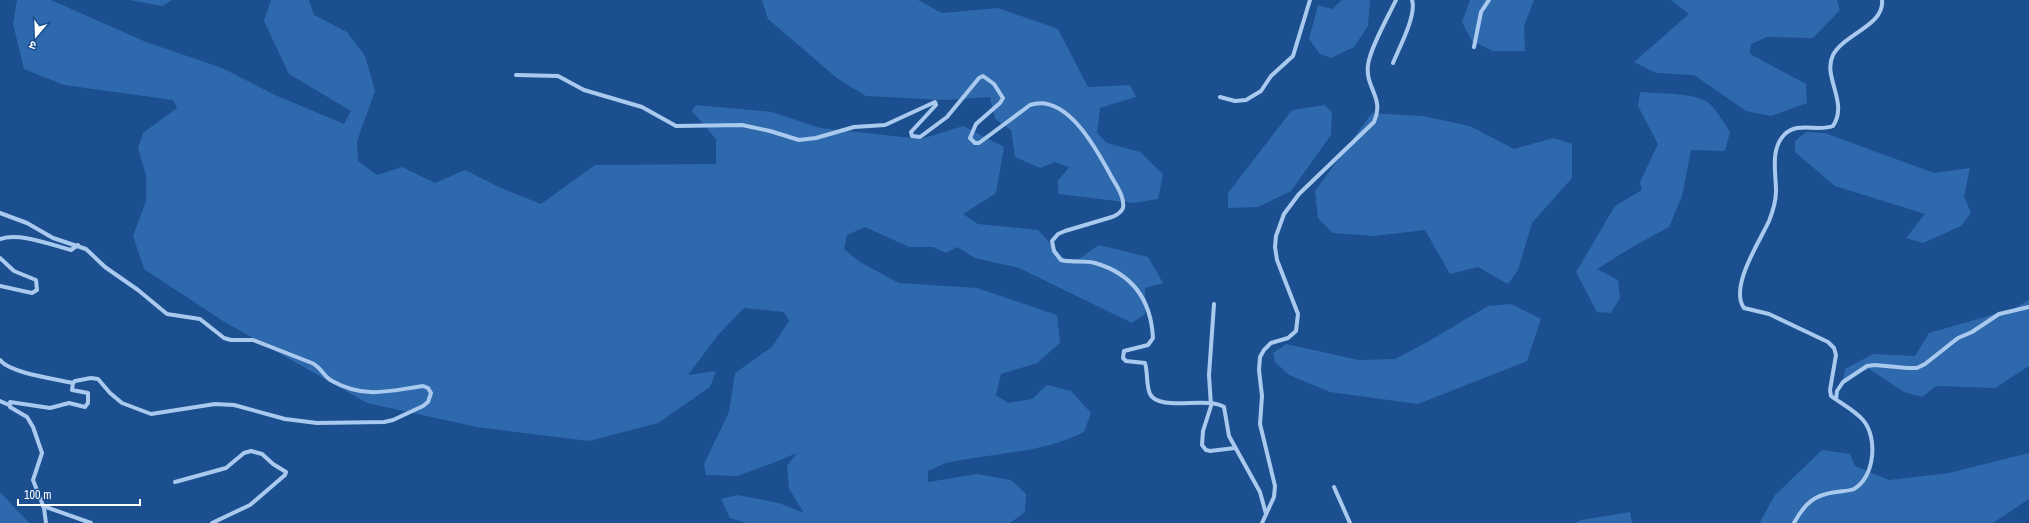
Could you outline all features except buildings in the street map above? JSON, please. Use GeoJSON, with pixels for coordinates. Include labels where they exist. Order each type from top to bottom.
{"type":"FeatureCollection","features":[{"type":"Feature","properties":{"kind":"street"},"geometry":{"type":"LineString","coordinates":[[1220,97],[1235,101],[1246,100],[1261,91],[1272,76],[1293,56],[1310,0]]}},
{"type":"Feature","properties":{"kind":"street"},"geometry":{"type":"LineString","coordinates":[[1262,523],[1274,497],[1275,486],[1260,424],[1262,396],[1259,370],[1260,358],[1264,350],[1271,343],[1288,338],[1296,331],[1298,314],[1277,260],[1275,247],[1276,236],[1284,214],[1299,194],[1374,122],[1378,112],[1378,103],[1368,79],[1368,65],[1372,51],[1396,0]]}},
{"type":"Feature","properties":{"kind":"street"},"geometry":{"type":"LineString","coordinates":[[1393,63],[1412,16],[1414,7],[1412,0]]}},
{"type":"Feature","properties":{"kind":"street"},"geometry":{"type":"LineString","coordinates":[[1474,47],[1480,18],[1489,0]]}},
{"type":"Feature","properties":{"kind":"street"},"geometry":{"type":"LineString","coordinates":[[1794,523],[1810,500],[1822,494],[1853,490],[1863,484],[1869,474],[1872,462],[1871,436],[1864,422],[1852,409],[1832,396],[1830,390],[1836,355],[1834,348],[1820,337],[1780,318],[1744,308],[1739,298],[1740,290],[1744,275],[1769,220],[1774,205],[1776,192],[1775,154],[1778,144],[1790,130],[1799,127],[1826,128],[1833,126],[1839,115],[1839,105],[1831,70],[1831,59],[1836,50],[1843,43],[1876,19],[1881,12],[1882,0]]}},
{"type":"Feature","properties":{"kind":"street"},"geometry":{"type":"LineString","coordinates":[[516,75],[558,76],[580,88],[642,107],[676,126],[742,125],[770,131],[799,140],[816,138],[854,127],[884,124],[935,102],[936,105],[911,132],[912,136],[920,138],[947,116],[979,78],[983,76],[994,84],[1003,98],[976,124],[970,138],[975,143],[979,143],[1030,105],[1037,103],[1057,108],[1079,125],[1099,154],[1120,193],[1123,208],[1120,214],[1058,234],[1052,241],[1054,251],[1061,260],[1094,262],[1114,270],[1139,291],[1147,305],[1151,320],[1153,338],[1148,345],[1124,351],[1122,358],[1126,361],[1145,363],[1150,392],[1155,399],[1160,402],[1211,403],[1224,407],[1229,436],[1260,492],[1266,514]]}},
{"type":"Feature","properties":{"kind":"street"},"geometry":{"type":"LineString","coordinates":[[0,213],[27,223],[49,236],[86,249],[122,280],[138,290],[163,312],[170,316],[202,320],[224,338],[252,340],[312,363],[318,367],[327,378],[360,392],[423,386],[428,388],[432,393],[428,402],[423,406],[390,421],[334,424],[285,419],[254,409],[225,404],[215,404],[150,414],[122,403],[110,393],[98,378],[90,378],[75,381],[73,383],[16,370],[4,364],[0,360]]}},
{"type":"Feature","properties":{"kind":"street"},"geometry":{"type":"LineString","coordinates":[[0,239],[6,237],[19,238],[71,250],[78,245]]}},
{"type":"Feature","properties":{"kind":"street"},"geometry":{"type":"LineString","coordinates":[[0,258],[14,271],[36,280],[38,284],[37,290],[32,293],[0,286]]}},
{"type":"Feature","properties":{"kind":"street"},"geometry":{"type":"LineString","coordinates":[[1214,304],[1209,375],[1211,403],[1202,431],[1202,444],[1203,448],[1210,451],[1235,448]]}},
{"type":"Feature","properties":{"kind":"street"},"geometry":{"type":"LineString","coordinates":[[1836,399],[1837,391],[1843,382],[1867,366],[1875,365],[1917,368],[1925,364],[1958,338],[1977,329],[1999,314],[2029,307]]}},
{"type":"Feature","properties":{"kind":"street"},"geometry":{"type":"LineString","coordinates":[[9,405],[11,402],[50,408],[69,403],[86,406],[88,393],[72,390],[73,383]]}},
{"type":"Feature","properties":{"kind":"street"},"geometry":{"type":"LineString","coordinates":[[0,401],[27,417],[33,426],[42,455],[33,480],[43,506],[46,523]]}},
{"type":"Feature","properties":{"kind":"street"},"geometry":{"type":"LineString","coordinates":[[175,482],[226,468],[244,453],[251,452],[262,454],[273,464],[286,472],[285,475],[255,502],[212,523]]}},
{"type":"Feature","properties":{"kind":"street"},"geometry":{"type":"LineString","coordinates":[[1334,487],[1350,523]]}},
{"type":"Feature","properties":{"kind":"street"},"geometry":{"type":"LineString","coordinates":[[43,506],[91,523]]}},
{"type":"Feature","properties":{"kind":"shaded area"},"geometry":{"type":"Polygon","coordinates":[[[17,0],[51,0],[146,42],[222,68],[275,95],[344,124],[351,111],[289,74],[264,21],[271,0],[309,0],[314,15],[347,32],[365,56],[375,91],[357,141],[358,161],[377,175],[402,167],[435,183],[465,170],[499,187],[541,204],[595,165],[716,164],[716,139],[692,111],[696,105],[772,112],[820,128],[921,139],[963,126],[1004,147],[996,193],[963,214],[978,224],[1038,230],[1070,265],[1099,245],[1148,257],[1163,283],[1145,288],[1145,314],[1132,323],[1019,268],[975,258],[957,247],[946,253],[933,247],[909,247],[865,227],[847,235],[844,249],[860,262],[899,283],[977,288],[1057,315],[1060,343],[1037,363],[1001,374],[996,395],[1008,403],[1032,399],[1047,385],[1071,391],[1091,413],[1084,432],[1068,439],[1019,452],[942,464],[928,471],[928,482],[977,474],[1011,480],[1026,494],[1025,512],[1010,523],[747,523],[730,518],[721,499],[738,495],[779,503],[804,513],[789,489],[787,466],[797,453],[738,476],[706,475],[704,464],[729,412],[735,373],[772,347],[789,321],[784,312],[744,308],[718,335],[688,375],[716,371],[710,387],[658,423],[589,441],[477,427],[367,403],[223,321],[144,269],[133,236],[146,201],[146,175],[138,148],[143,133],[177,108],[173,100],[64,85],[24,69],[13,24],[17,0]]]}},
{"type":"Feature","properties":{"kind":"shaded area"},"geometry":{"type":"Polygon","coordinates":[[[130,0],[172,0],[162,6],[130,0]]]}},
{"type":"Feature","properties":{"kind":"shaded area"},"geometry":{"type":"Polygon","coordinates":[[[762,0],[918,0],[942,13],[998,8],[1058,29],[1088,87],[1130,85],[1136,97],[1100,108],[1097,133],[1107,143],[1140,152],[1163,174],[1158,199],[1133,203],[1058,194],[1058,181],[1069,167],[1055,162],[1040,168],[1015,157],[1011,130],[995,119],[990,97],[944,100],[866,96],[838,79],[768,19],[762,0]]]}},
{"type":"Feature","properties":{"kind":"shaded area"},"geometry":{"type":"Polygon","coordinates":[[[1342,0],[1370,0],[1368,26],[1354,47],[1331,58],[1320,54],[1309,39],[1318,5],[1332,9],[1342,0]]]}},
{"type":"Feature","properties":{"kind":"shaded area"},"geometry":{"type":"Polygon","coordinates":[[[1470,0],[1534,0],[1524,26],[1525,51],[1493,51],[1472,41],[1462,22],[1470,0]]]}},
{"type":"Feature","properties":{"kind":"shaded area"},"geometry":{"type":"Polygon","coordinates":[[[1671,0],[1837,0],[1840,10],[1813,38],[1767,37],[1751,44],[1750,54],[1806,84],[1807,103],[1771,116],[1746,111],[1694,75],[1656,73],[1634,62],[1689,14],[1671,0]]]}},
{"type":"Feature","properties":{"kind":"shaded area"},"geometry":{"type":"Polygon","coordinates":[[[1640,92],[1687,95],[1704,100],[1713,107],[1730,132],[1725,151],[1691,150],[1682,196],[1669,227],[1597,269],[1618,280],[1620,298],[1611,313],[1597,312],[1576,272],[1615,206],[1642,190],[1640,182],[1658,144],[1638,106],[1640,92]]]}},
{"type":"Feature","properties":{"kind":"shaded area"},"geometry":{"type":"Polygon","coordinates":[[[1325,105],[1332,113],[1331,135],[1291,191],[1258,207],[1228,208],[1228,193],[1292,110],[1325,105]]]}},
{"type":"Feature","properties":{"kind":"shaded area"},"geometry":{"type":"Polygon","coordinates":[[[1372,113],[1422,116],[1470,126],[1514,149],[1553,138],[1572,144],[1572,178],[1532,223],[1518,270],[1508,284],[1478,267],[1450,274],[1425,230],[1374,236],[1333,233],[1318,218],[1315,191],[1372,113]]]}},
{"type":"Feature","properties":{"kind":"shaded area"},"geometry":{"type":"Polygon","coordinates":[[[1806,132],[1825,133],[1934,173],[1970,168],[1964,196],[1971,213],[1961,226],[1923,243],[1906,238],[1925,214],[1835,186],[1795,152],[1795,141],[1806,132]]]}},
{"type":"Feature","properties":{"kind":"shaded area"},"geometry":{"type":"Polygon","coordinates":[[[2029,300],[2029,366],[1995,388],[1936,386],[1922,397],[1904,392],[1869,369],[1843,381],[1845,369],[1873,354],[1915,356],[1929,333],[2013,309],[2029,300]]]}},
{"type":"Feature","properties":{"kind":"shaded area"},"geometry":{"type":"Polygon","coordinates":[[[1511,304],[1541,319],[1527,361],[1418,404],[1330,392],[1289,375],[1275,362],[1273,353],[1286,344],[1359,360],[1395,359],[1488,306],[1511,304]]]}},
{"type":"Feature","properties":{"kind":"shaded area"},"geometry":{"type":"Polygon","coordinates":[[[1822,450],[1850,454],[1855,466],[1889,480],[1949,473],[2029,453],[2029,499],[1993,523],[1761,523],[1760,522],[1775,495],[1822,450]]]}},
{"type":"Feature","properties":{"kind":"shaded area"},"geometry":{"type":"Polygon","coordinates":[[[0,492],[29,523],[0,523],[0,492]]]}},
{"type":"Feature","properties":{"kind":"shaded area"},"geometry":{"type":"Polygon","coordinates":[[[1630,512],[1632,523],[1575,523],[1581,520],[1630,512]]]}}]}
